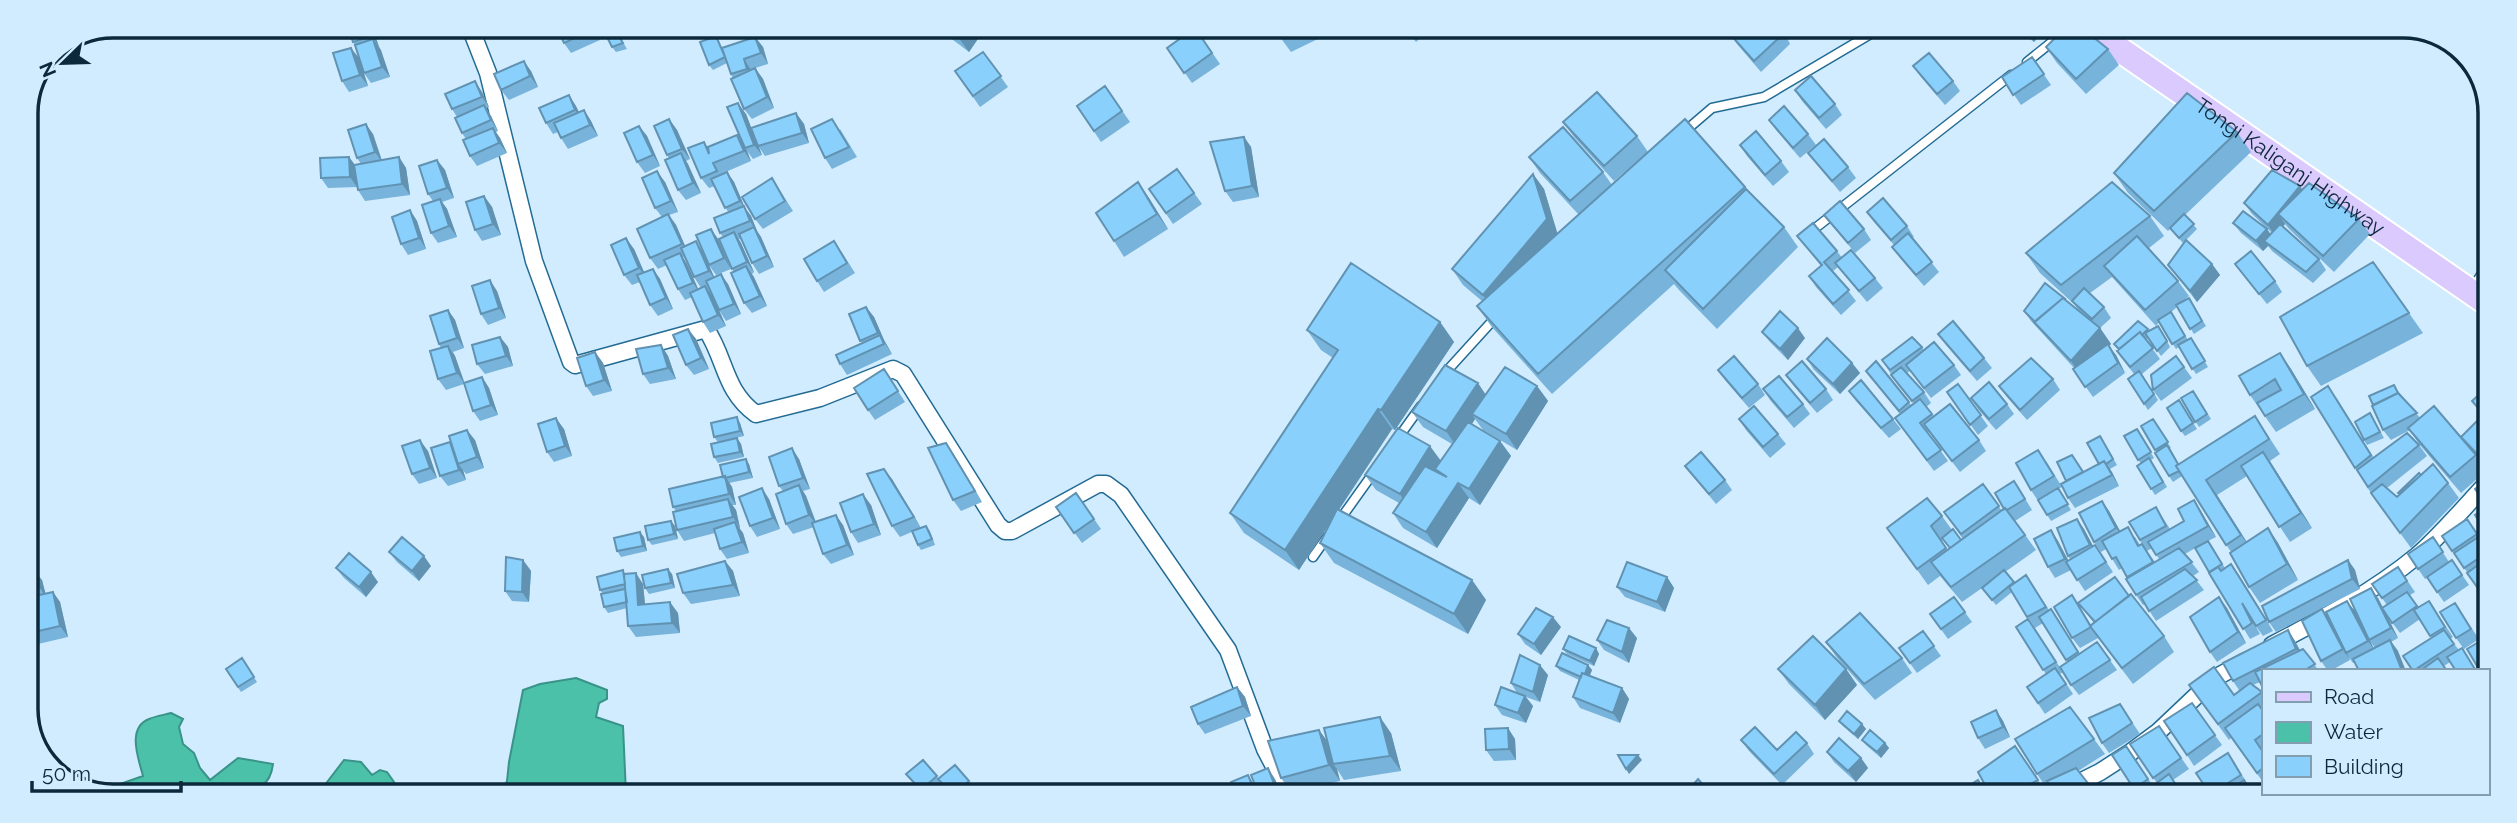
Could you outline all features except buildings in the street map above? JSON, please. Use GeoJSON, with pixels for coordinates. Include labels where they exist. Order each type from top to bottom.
{"type":"FeatureCollection","features":[{"type":"Feature","properties":{"kind":"main road","name":"Tongi Kaliganj Highway"},"geometry":{"type":"LineString","coordinates":[[2103,38],[2478,297]]}},
{"type":"Feature","properties":{"kind":"street"},"geometry":{"type":"LineString","coordinates":[[474,38],[488,73],[534,261],[575,365],[706,329],[733,390],[743,405],[756,414],[820,398],[894,369],[903,374],[998,525],[1005,531],[1012,531],[1098,484],[1106,484],[1121,495],[1228,650],[1265,749],[1283,784]]}},
{"type":"Feature","properties":{"kind":"street"},"geometry":{"type":"LineString","coordinates":[[2076,784],[2100,772],[2158,732],[2216,678],[2349,605],[2380,584],[2421,552],[2478,492]]}},
{"type":"Feature","properties":{"kind":"lane"},"geometry":{"type":"LineString","coordinates":[[1676,139],[1712,108],[1764,97],[1864,38]]}},
{"type":"Feature","properties":{"kind":"lane"},"geometry":{"type":"LineString","coordinates":[[1805,236],[2057,38]]}},
{"type":"Feature","properties":{"kind":"lane"},"geometry":{"type":"LineString","coordinates":[[1441,379],[1501,311]]}},
{"type":"Feature","properties":{"kind":"lane"},"geometry":{"type":"LineString","coordinates":[[1389,450],[1426,400]]}},
{"type":"Feature","properties":{"kind":"lane"},"geometry":{"type":"LineString","coordinates":[[1313,558],[1382,461]]}},
{"type":"Feature","properties":{"kind":"water"},"geometry":{"type":"Polygon","coordinates":[[[576,678],[607,690],[607,699],[599,703],[596,717],[623,726],[626,784],[506,784],[523,690],[576,678]]]}},
{"type":"Feature","properties":{"kind":"water"},"geometry":{"type":"Polygon","coordinates":[[[171,713],[183,719],[179,727],[183,744],[194,753],[200,768],[210,780],[238,758],[273,764],[272,771],[263,784],[120,784],[143,776],[136,737],[142,723],[171,713]]]}},
{"type":"Feature","properties":{"kind":"water"},"geometry":{"type":"Polygon","coordinates":[[[344,760],[361,762],[372,775],[380,770],[387,772],[395,784],[326,784],[344,760]]]}}]}
